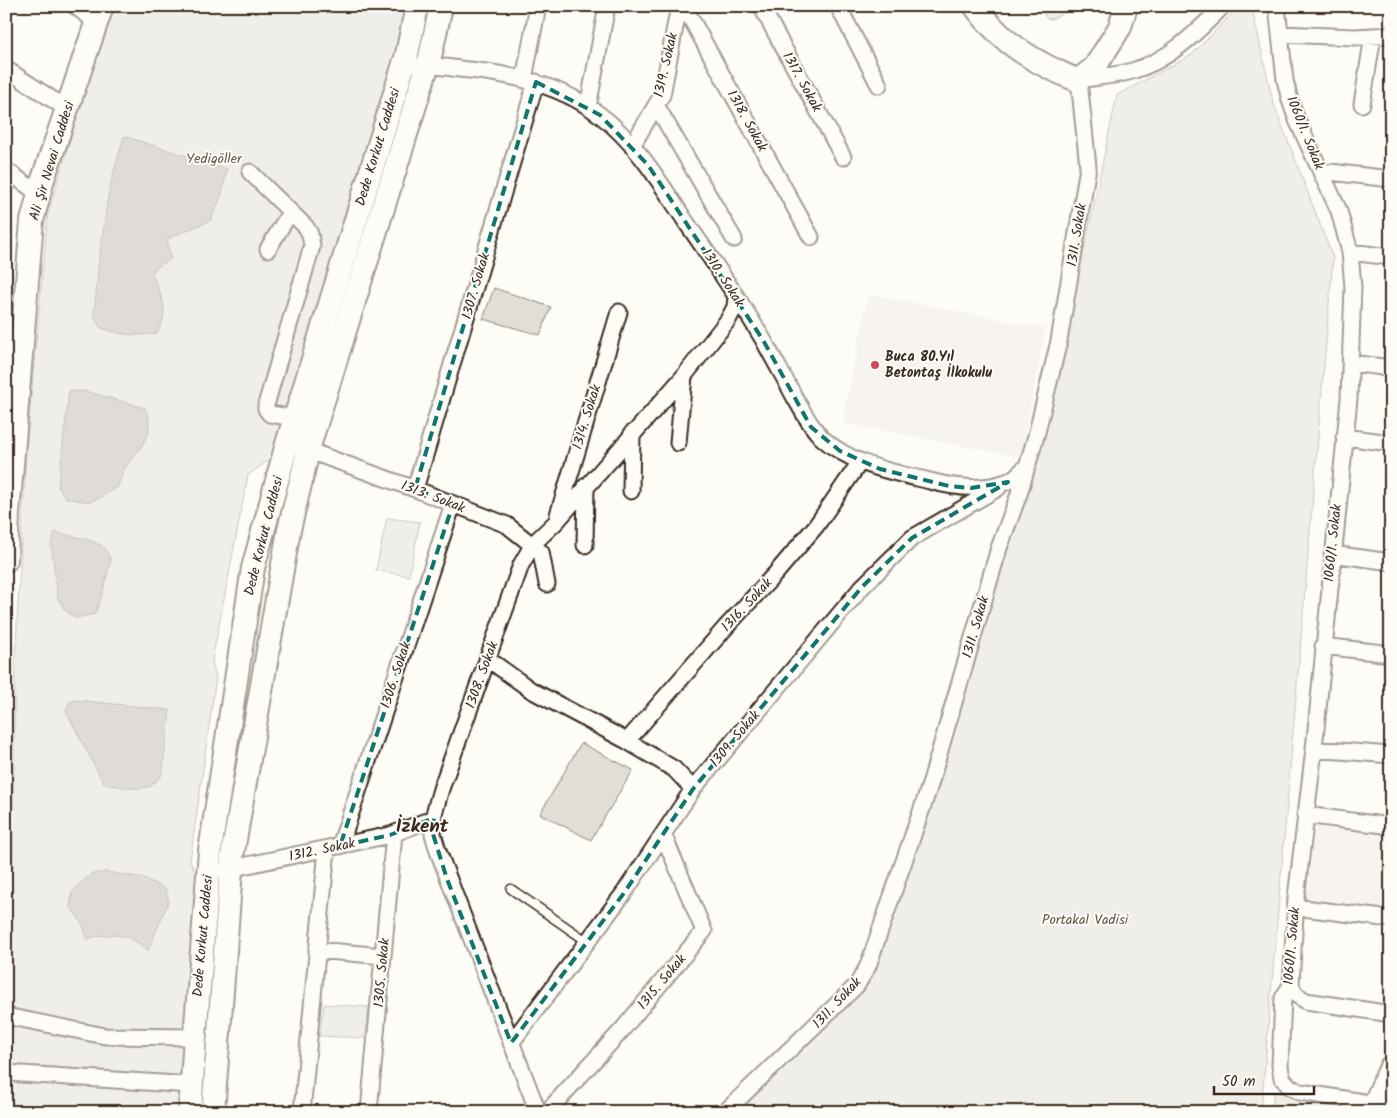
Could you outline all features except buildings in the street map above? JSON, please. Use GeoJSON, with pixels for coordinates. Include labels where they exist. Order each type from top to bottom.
{"type":"FeatureCollection","features":[{"type":"Feature","properties":{"kind":"main road","name":"Dede Korkut Caddesi"},"geometry":{"type":"LineString","coordinates":[[213,1112],[231,870],[289,530],[298,447],[295,418],[407,54],[417,6]]}},
{"type":"Feature","properties":{"kind":"main road","name":"Dede Korkut Caddesi"},"geometry":{"type":"LineString","coordinates":[[190,1112],[210,851],[253,568],[298,447],[428,66],[441,6]]}},
{"type":"Feature","properties":{"kind":"main road"},"geometry":{"type":"LineString","coordinates":[[975,6],[1005,40],[1027,57],[1070,78],[1079,80],[1095,67],[1120,27],[1126,6]]}},
{"type":"Feature","properties":{"kind":"main road","name":"Ali Şir Nevai Caddesi"},"geometry":{"type":"LineString","coordinates":[[6,560],[11,413],[32,221],[39,194],[99,14]]}},
{"type":"Feature","properties":{"kind":"main road"},"geometry":{"type":"LineString","coordinates":[[1375,1111],[1391,1067]]}},
{"type":"Feature","properties":{"kind":"street"},"geometry":{"type":"LineString","coordinates":[[75,6],[99,14]]}},
{"type":"Feature","properties":{"kind":"street","name":"1307. Sokak"},"geometry":{"type":"LineString","coordinates":[[415,489],[530,80],[538,6]]}},
{"type":"Feature","properties":{"kind":"street"},"geometry":{"type":"LineString","coordinates":[[588,107],[607,6]]}},
{"type":"Feature","properties":{"kind":"street","name":"1319. Sokak"},"geometry":{"type":"LineString","coordinates":[[632,146],[662,95],[679,6]]}},
{"type":"Feature","properties":{"kind":"street","name":"1318. Sokak"},"geometry":{"type":"LineString","coordinates":[[684,6],[811,236]]}},
{"type":"Feature","properties":{"kind":"street","name":"1317. Sokak"},"geometry":{"type":"LineString","coordinates":[[761,6],[843,157]]}},
{"type":"Feature","properties":{"kind":"street"},"geometry":{"type":"LineString","coordinates":[[838,6],[879,85]]}},
{"type":"Feature","properties":{"kind":"street"},"geometry":{"type":"LineString","coordinates":[[1079,80],[1131,71],[1158,61],[1186,43],[1223,6]]}},
{"type":"Feature","properties":{"kind":"street","name":"1060/1. Sokak"},"geometry":{"type":"LineString","coordinates":[[1277,6],[1285,80],[1290,100],[1339,211],[1350,252],[1353,287],[1351,364],[1314,749],[1295,908],[1291,985],[1283,998],[1280,1066],[1282,1078],[1290,1088],[1300,1092],[1363,1102],[1375,1111]]}},
{"type":"Feature","properties":{"kind":"street"},"geometry":{"type":"LineString","coordinates":[[1280,34],[1356,37],[1391,35]]}},
{"type":"Feature","properties":{"kind":"street"},"geometry":{"type":"LineString","coordinates":[[1362,104],[1373,36]]}},
{"type":"Feature","properties":{"kind":"street","name":"1310. Sokak"},"geometry":{"type":"LineString","coordinates":[[402,67],[428,66],[493,72],[530,80],[588,107],[600,115],[632,146],[648,165],[763,340],[811,426],[824,439],[860,462],[880,469],[950,486],[971,488],[1008,482]]}},
{"type":"Feature","properties":{"kind":"street"},"geometry":{"type":"LineString","coordinates":[[6,69],[67,109]]}},
{"type":"Feature","properties":{"kind":"street","name":"1311. Sokak"},"geometry":{"type":"LineString","coordinates":[[725,1112],[857,985],[868,966],[929,788],[999,548],[1028,465],[1059,341],[1088,167],[1079,80]]}},
{"type":"Feature","properties":{"kind":"street"},"geometry":{"type":"LineString","coordinates":[[656,106],[734,240]]}},
{"type":"Feature","properties":{"kind":"street"},"geometry":{"type":"LineString","coordinates":[[6,170],[39,194]]}},
{"type":"Feature","properties":{"kind":"street"},"geometry":{"type":"LineString","coordinates":[[1321,171],[1391,179]]}},
{"type":"Feature","properties":{"kind":"street"},"geometry":{"type":"LineString","coordinates":[[250,172],[306,227],[310,234],[312,246],[266,409],[267,413],[274,416],[295,418]]}},
{"type":"Feature","properties":{"kind":"street"},"geometry":{"type":"LineString","coordinates":[[268,249],[286,219],[292,213]]}},
{"type":"Feature","properties":{"kind":"street"},"geometry":{"type":"LineString","coordinates":[[1350,252],[1391,257]]}},
{"type":"Feature","properties":{"kind":"street","name":"1308. Sokak"},"geometry":{"type":"LineString","coordinates":[[538,1112],[441,860],[433,834],[434,818],[441,789],[521,565],[532,544],[556,522],[632,433],[684,376],[728,320],[735,307],[736,297]]}},
{"type":"Feature","properties":{"kind":"street","name":"1314. Sokak"},"geometry":{"type":"LineString","coordinates":[[556,522],[619,312]]}},
{"type":"Feature","properties":{"kind":"street"},"geometry":{"type":"LineString","coordinates":[[1351,364],[1391,368]]}},
{"type":"Feature","properties":{"kind":"street"},"geometry":{"type":"LineString","coordinates":[[678,442],[684,376]]}},
{"type":"Feature","properties":{"kind":"street"},"geometry":{"type":"LineString","coordinates":[[631,491],[632,433]]}},
{"type":"Feature","properties":{"kind":"street"},"geometry":{"type":"LineString","coordinates":[[1344,437],[1391,443]]}},
{"type":"Feature","properties":{"kind":"street","name":"1313. Sokak"},"geometry":{"type":"LineString","coordinates":[[298,447],[415,489],[507,525],[542,552],[547,584]]}},
{"type":"Feature","properties":{"kind":"street","name":"1316. Sokak"},"geometry":{"type":"LineString","coordinates":[[627,741],[816,526],[860,462]]}},
{"type":"Feature","properties":{"kind":"street"},"geometry":{"type":"LineString","coordinates":[[1008,482],[1028,465]]}},
{"type":"Feature","properties":{"kind":"street","name":"1309. Sokak"},"geometry":{"type":"LineString","coordinates":[[511,1043],[624,893],[693,789],[862,587],[912,538],[1008,482]]}},
{"type":"Feature","properties":{"kind":"street"},"geometry":{"type":"LineString","coordinates":[[585,545],[586,486]]}},
{"type":"Feature","properties":{"kind":"street","name":"1306. Sokak"},"geometry":{"type":"LineString","coordinates":[[302,1112],[317,950],[333,847],[453,504]]}},
{"type":"Feature","properties":{"kind":"street"},"geometry":{"type":"LineString","coordinates":[[1332,554],[1391,562]]}},
{"type":"Feature","properties":{"kind":"street"},"geometry":{"type":"LineString","coordinates":[[1323,646],[1391,654]]}},
{"type":"Feature","properties":{"kind":"street"},"geometry":{"type":"LineString","coordinates":[[488,659],[531,690],[627,741],[674,769],[693,789]]}},
{"type":"Feature","properties":{"kind":"street"},"geometry":{"type":"LineString","coordinates":[[1314,749],[1391,755]]}},
{"type":"Feature","properties":{"kind":"street"},"geometry":{"type":"LineString","coordinates":[[1306,815],[1391,826]]}},
{"type":"Feature","properties":{"kind":"street","name":"1312. Sokak"},"geometry":{"type":"LineString","coordinates":[[208,872],[231,870],[394,834],[434,818]]}},
{"type":"Feature","properties":{"kind":"street","name":"1305. Sokak"},"geometry":{"type":"LineString","coordinates":[[370,1112],[394,834]]}},
{"type":"Feature","properties":{"kind":"street","name":"1315. Sokak"},"geometry":{"type":"LineString","coordinates":[[548,1112],[622,1030],[704,931],[663,834]]}},
{"type":"Feature","properties":{"kind":"street"},"geometry":{"type":"LineString","coordinates":[[1295,908],[1391,919]]}},
{"type":"Feature","properties":{"kind":"street"},"geometry":{"type":"LineString","coordinates":[[317,950],[383,956]]}},
{"type":"Feature","properties":{"kind":"street"},"geometry":{"type":"LineString","coordinates":[[1291,985],[1295,994],[1302,1000],[1391,1014]]}},
{"type":"Feature","properties":{"kind":"street"},"geometry":{"type":"LineString","coordinates":[[6,1016],[105,1036],[195,1037]]}},
{"type":"Feature","properties":{"kind":"street"},"geometry":{"type":"LineString","coordinates":[[6,1073],[192,1085]]}},
{"type":"Feature","properties":{"kind":"lane"},"geometry":{"type":"LineString","coordinates":[[511,889],[588,942]]}},
{"type":"Feature","properties":{"kind":"highlighted area"},"geometry":{"type":"Polygon","coordinates":[[[536,82],[600,115],[648,165],[763,340],[811,427],[840,451],[880,469],[949,486],[971,488],[1008,482],[912,538],[862,587],[693,789],[624,893],[511,1043],[447,879],[433,834],[434,818],[390,835],[340,846],[453,504],[415,489],[536,82]]]}},
{"type":"Feature","properties":{"kind":"shaded area"},"geometry":{"type":"Polygon","coordinates":[[[124,136],[227,169],[222,194],[211,220],[167,239],[171,259],[157,267],[152,273],[163,303],[164,310],[161,325],[157,333],[143,335],[122,334],[101,328],[94,317],[99,259],[109,190],[124,136]]]}},
{"type":"Feature","properties":{"kind":"shaded area"},"geometry":{"type":"Polygon","coordinates":[[[868,294],[1046,328],[1021,457],[842,423],[868,294]]]}},
{"type":"Feature","properties":{"kind":"shaded area"},"geometry":{"type":"Polygon","coordinates":[[[69,391],[85,391],[145,408],[149,418],[149,432],[141,447],[126,466],[117,488],[89,502],[66,498],[58,487],[69,391]]]}},
{"type":"Feature","properties":{"kind":"shaded area"},"geometry":{"type":"Polygon","coordinates":[[[55,532],[96,543],[105,549],[111,560],[95,614],[75,618],[65,610],[58,599],[51,544],[55,532]]]}},
{"type":"Feature","properties":{"kind":"shaded area"},"geometry":{"type":"Polygon","coordinates":[[[76,700],[170,710],[162,775],[151,786],[139,789],[104,784],[66,711],[69,702],[76,700]]]}},
{"type":"Feature","properties":{"kind":"shaded area"},"geometry":{"type":"Polygon","coordinates":[[[1309,821],[1391,832],[1391,914],[1302,902],[1309,821]]]}},
{"type":"Feature","properties":{"kind":"shaded area"},"geometry":{"type":"Polygon","coordinates":[[[106,872],[144,878],[165,889],[169,900],[148,951],[127,937],[104,935],[87,939],[83,925],[70,906],[72,893],[91,874],[106,872]]]}},
{"type":"Feature","properties":{"kind":"green space","name":"Yedigöller"},"geometry":{"type":"Polygon","coordinates":[[[114,6],[407,6],[399,45],[283,417],[272,458],[248,475],[212,661],[216,677],[190,861],[196,874],[177,1112],[6,1112],[6,894],[13,869],[15,663],[26,451],[48,213],[80,107],[114,6]]]}},
{"type":"Feature","properties":{"kind":"green space"},"geometry":{"type":"Polygon","coordinates":[[[1040,6],[1077,6],[1052,19],[1046,18],[1040,6]]]}},
{"type":"Feature","properties":{"kind":"green space","name":"Portakal Vadisi"},"geometry":{"type":"Polygon","coordinates":[[[1238,8],[1252,8],[1273,102],[1333,258],[1261,1112],[739,1112],[865,985],[1068,326],[1117,95],[1191,55],[1238,8]]]}},
{"type":"Feature","properties":{"kind":"green space"},"geometry":{"type":"Polygon","coordinates":[[[494,288],[551,307],[540,335],[483,319],[494,288]]]}},
{"type":"Feature","properties":{"kind":"green space"},"geometry":{"type":"Polygon","coordinates":[[[387,518],[420,522],[409,576],[376,570],[387,518]]]}},
{"type":"Feature","properties":{"kind":"green space"},"geometry":{"type":"Polygon","coordinates":[[[581,743],[633,770],[591,840],[540,814],[581,743]]]}},
{"type":"Feature","properties":{"kind":"green space"},"geometry":{"type":"Polygon","coordinates":[[[324,1004],[369,1007],[365,1038],[319,1036],[324,1004]]]}},
{"type":"Feature","properties":{"kind":"green space"},"geometry":{"type":"Polygon","coordinates":[[[1274,1092],[1359,1107],[1362,1112],[1272,1112],[1274,1092]]]}},
{"type":"Feature","properties":{"kind":"place","name":"Buca 80.Yıl Betontaş İlkokulu"},"geometry":{"type":"Point","coordinates":[875,365]}},
{"type":"Feature","properties":{"kind":"district","name":"İzkent"},"geometry":{"type":"Point","coordinates":[422,827]}}]}
